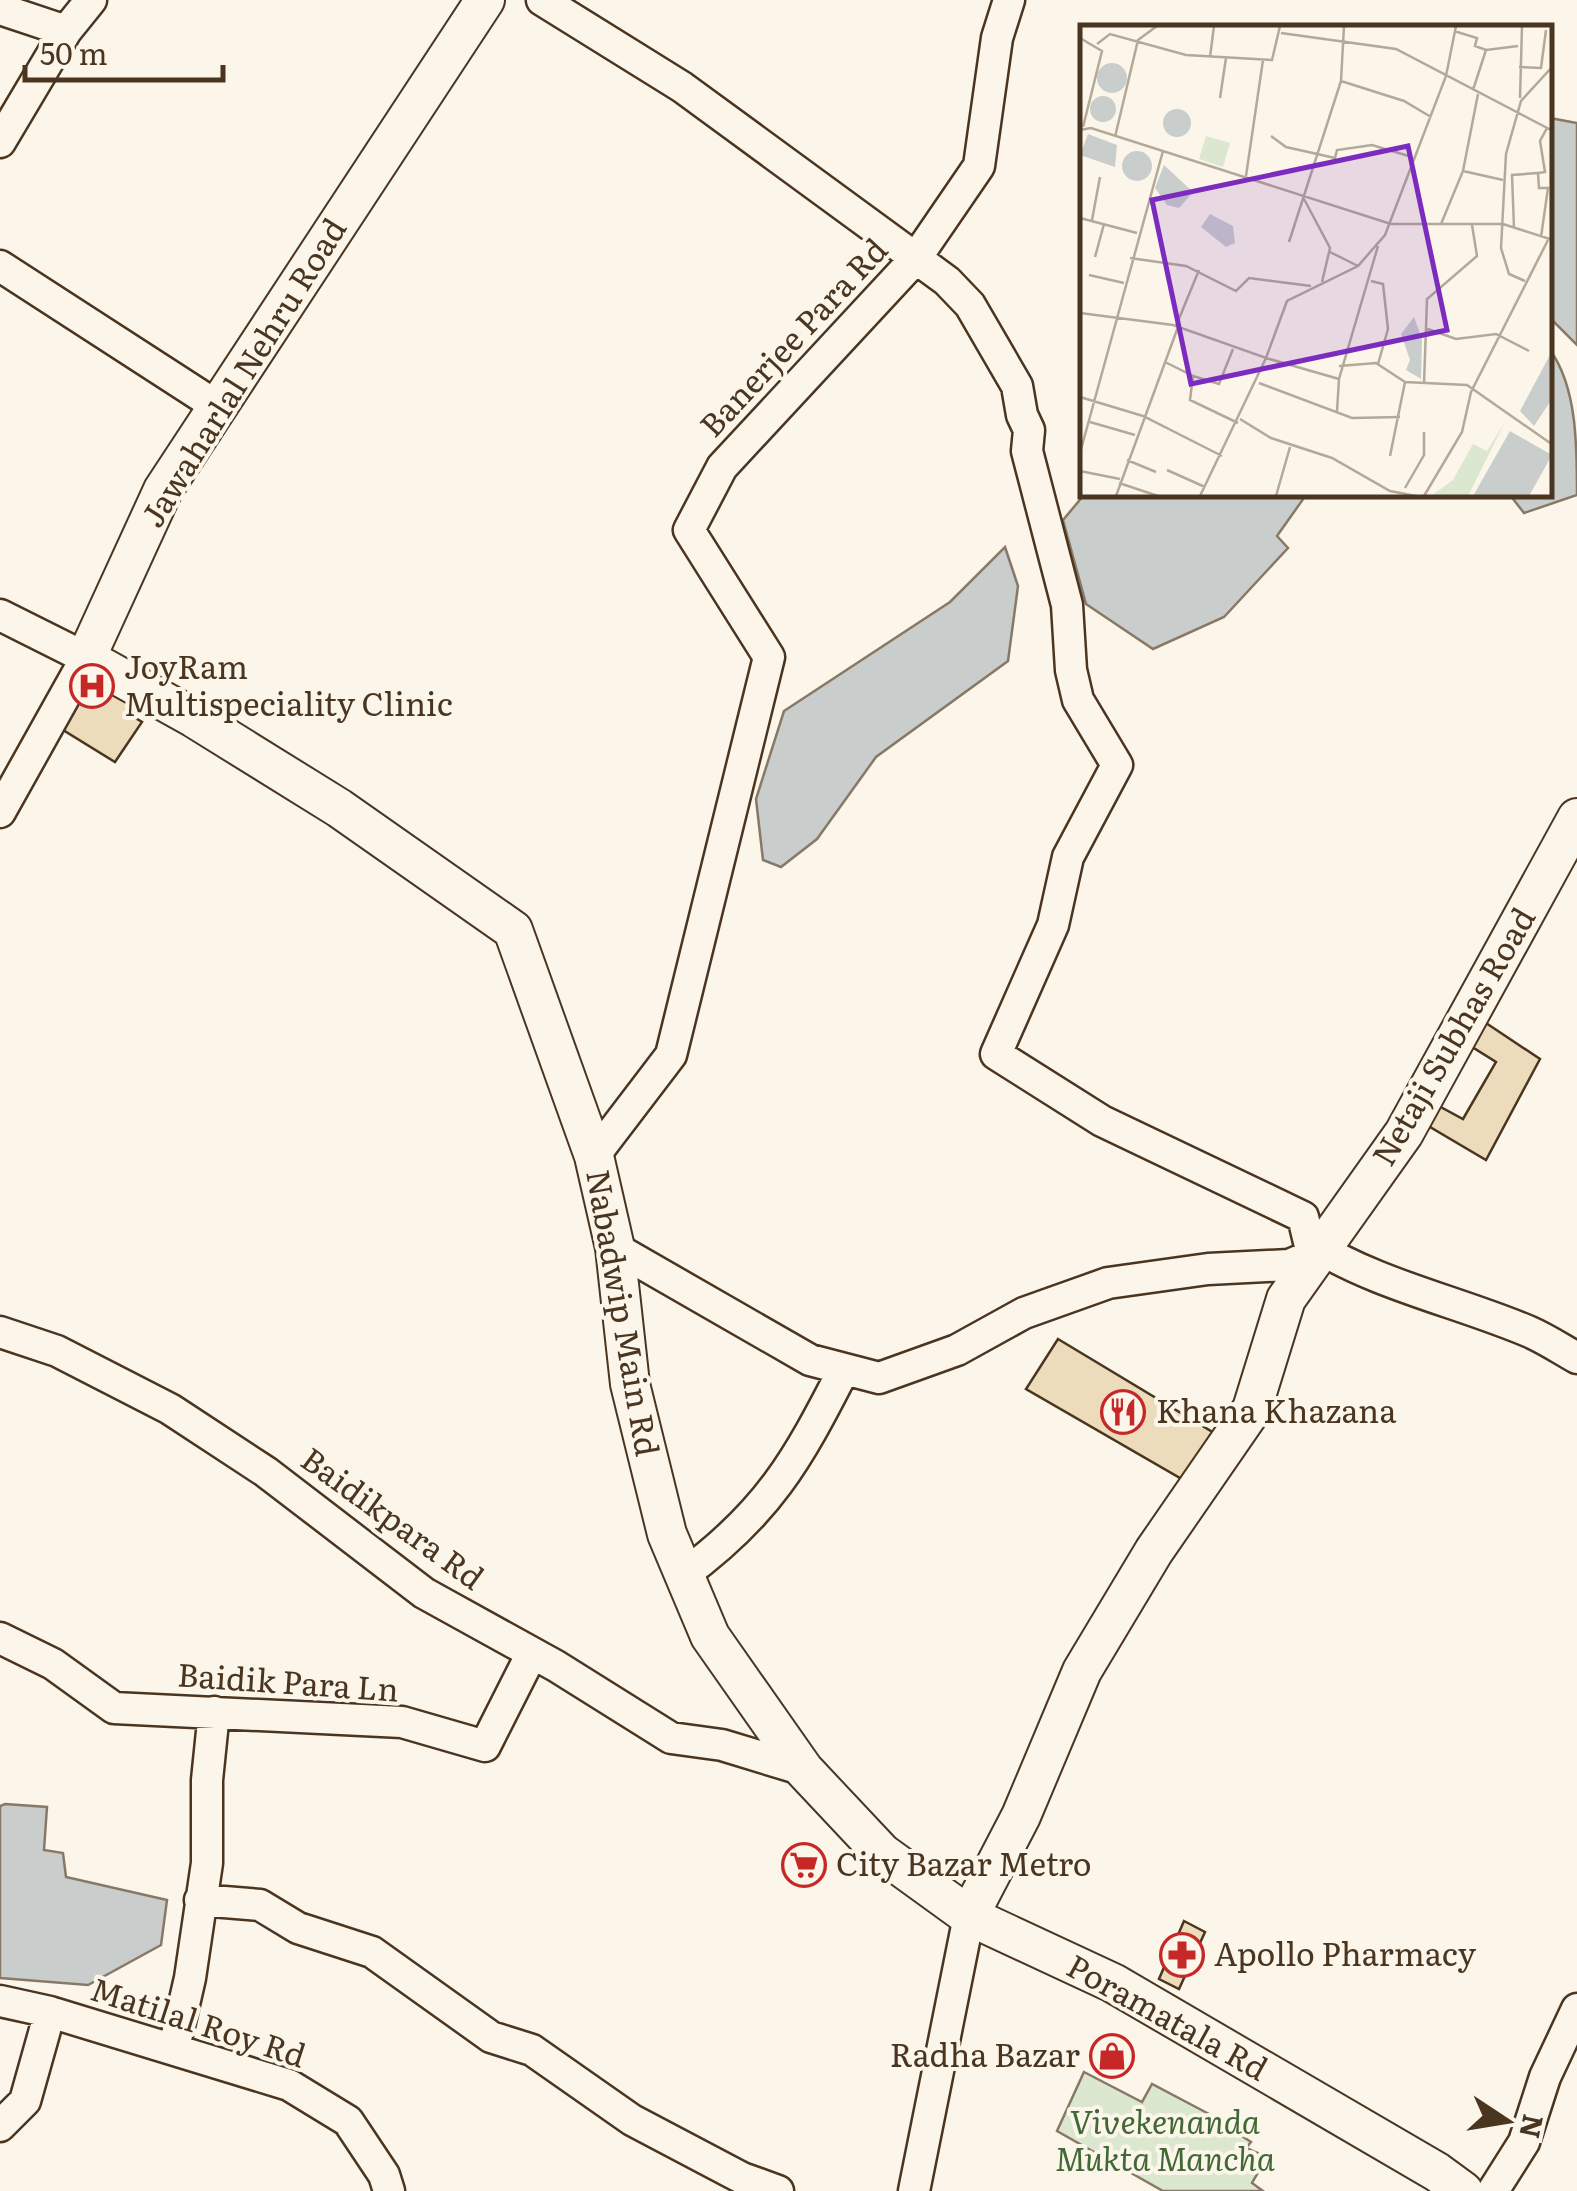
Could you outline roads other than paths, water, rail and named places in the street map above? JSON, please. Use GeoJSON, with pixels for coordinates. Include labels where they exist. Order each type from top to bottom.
{"type":"FeatureCollection","features":[{"type":"Feature","properties":{"kind":"main road","name":"Jawaharlal Nehru Road"},"geometry":{"type":"LineString","coordinates":[[86,658],[163,490],[485,0]]}},
{"type":"Feature","properties":{"kind":"main road","name":"Nabadwip Main Rd"},"geometry":{"type":"LineString","coordinates":[[86,658],[194,718],[338,808],[513,930],[594,1156],[614,1248],[630,1384],[667,1534],[682,1576],[710,1636],[804,1770],[882,1853],[969,1916]]}},
{"type":"Feature","properties":{"kind":"main road","name":"Netaji Subhas Road"},"geometry":{"type":"LineString","coordinates":[[969,1916],[1022,1816],[1082,1671],[1154,1551],[1252,1409],[1286,1299],[1315,1246],[1404,1132],[1577,818]]}},
{"type":"Feature","properties":{"kind":"main road","name":"Poramatala Rd"},"geometry":{"type":"LineString","coordinates":[[969,1916],[1113,1983],[1464,2191]]}},
{"type":"Feature","properties":{"kind":"street"},"geometry":{"type":"LineString","coordinates":[[0,142],[66,32],[90,0]]}},
{"type":"Feature","properties":{"kind":"street"},"geometry":{"type":"LineString","coordinates":[[542,0],[682,87],[919,260],[970,305],[1017,386],[1029,430],[1027,451],[1067,605],[1070,670],[1078,700],[1117,765],[1068,857],[1053,925],[996,1054],[1102,1121],[1303,1217],[1315,1246],[1367,1272],[1532,1333],[1577,1358]]}},
{"type":"Feature","properties":{"kind":"street","name":"Banerjee Para Rd"},"geometry":{"type":"LineString","coordinates":[[594,1156],[671,1056],[769,658],[689,530],[722,467],[919,260],[979,166],[997,38],[1009,0]]}},
{"type":"Feature","properties":{"kind":"street"},"geometry":{"type":"LineString","coordinates":[[0,9],[66,32]]}},
{"type":"Feature","properties":{"kind":"street"},"geometry":{"type":"LineString","coordinates":[[0,266],[216,406]]}},
{"type":"Feature","properties":{"kind":"street","name":"Nabadwip Main Rd"},"geometry":{"type":"LineString","coordinates":[[0,615],[86,658]]}},
{"type":"Feature","properties":{"kind":"street","name":"Jawaharlal Nehru Road"},"geometry":{"type":"LineString","coordinates":[[0,812],[86,658]]}},
{"type":"Feature","properties":{"kind":"street"},"geometry":{"type":"LineString","coordinates":[[614,1248],[810,1360],[879,1378],[957,1350],[1024,1313],[1108,1283],[1288,1264],[1315,1246]]}},
{"type":"Feature","properties":{"kind":"street","name":"Baidikpara Rd"},"geometry":{"type":"LineString","coordinates":[[0,1332],[57,1350],[170,1409],[266,1472],[424,1593],[671,1738],[722,1745],[804,1770]]}},
{"type":"Feature","properties":{"kind":"street"},"geometry":{"type":"LineString","coordinates":[[682,1576],[749,1521],[776,1488],[806,1444],[844,1369]]}},
{"type":"Feature","properties":{"kind":"street","name":"Baidik Para Ln"},"geometry":{"type":"LineString","coordinates":[[0,1638],[53,1664],[114,1708],[402,1722],[486,1746],[532,1653]]}},
{"type":"Feature","properties":{"kind":"street"},"geometry":{"type":"LineString","coordinates":[[174,2048],[190,1978],[208,1863],[206,1780],[214,1712]]}},
{"type":"Feature","properties":{"kind":"street"},"geometry":{"type":"LineString","coordinates":[[200,1900],[260,1905],[298,1928],[372,1952],[491,2038],[532,2050],[632,2120],[742,2178],[778,2191]]}},
{"type":"Feature","properties":{"kind":"street"},"geometry":{"type":"LineString","coordinates":[[914,2191],[969,1916]]}},
{"type":"Feature","properties":{"kind":"street","name":"Matilal Roy Rd"},"geometry":{"type":"LineString","coordinates":[[0,2001],[174,2048],[289,2085],[348,2121],[384,2174],[389,2191]]}},
{"type":"Feature","properties":{"kind":"street"},"geometry":{"type":"LineString","coordinates":[[1493,2191],[1524,2142],[1545,2077],[1577,2009]]}},
{"type":"Feature","properties":{"kind":"street"},"geometry":{"type":"LineString","coordinates":[[0,2126],[25,2102],[50,2012]]}},
{"type":"Feature","properties":{"kind":"place","name":"JoyRam Multispeciality Clinic"},"geometry":{"type":"Point","coordinates":[92,686]}},
{"type":"Feature","properties":{"kind":"place","name":"Khana Khazana"},"geometry":{"type":"Point","coordinates":[1123,1412]}},
{"type":"Feature","properties":{"kind":"place","name":"City Bazar Metro"},"geometry":{"type":"Point","coordinates":[804,1865]}},
{"type":"Feature","properties":{"kind":"place","name":"Apollo Pharmacy"},"geometry":{"type":"Point","coordinates":[1182,1955]}},
{"type":"Feature","properties":{"kind":"place","name":"Radha Bazar"},"geometry":{"type":"Point","coordinates":[1112,2056]}},
{"type":"Feature","properties":{"kind":"park label","name":"Vivekenanda Mukta Mancha"},"geometry":{"type":"Point","coordinates":[1165,2142]}}]}
